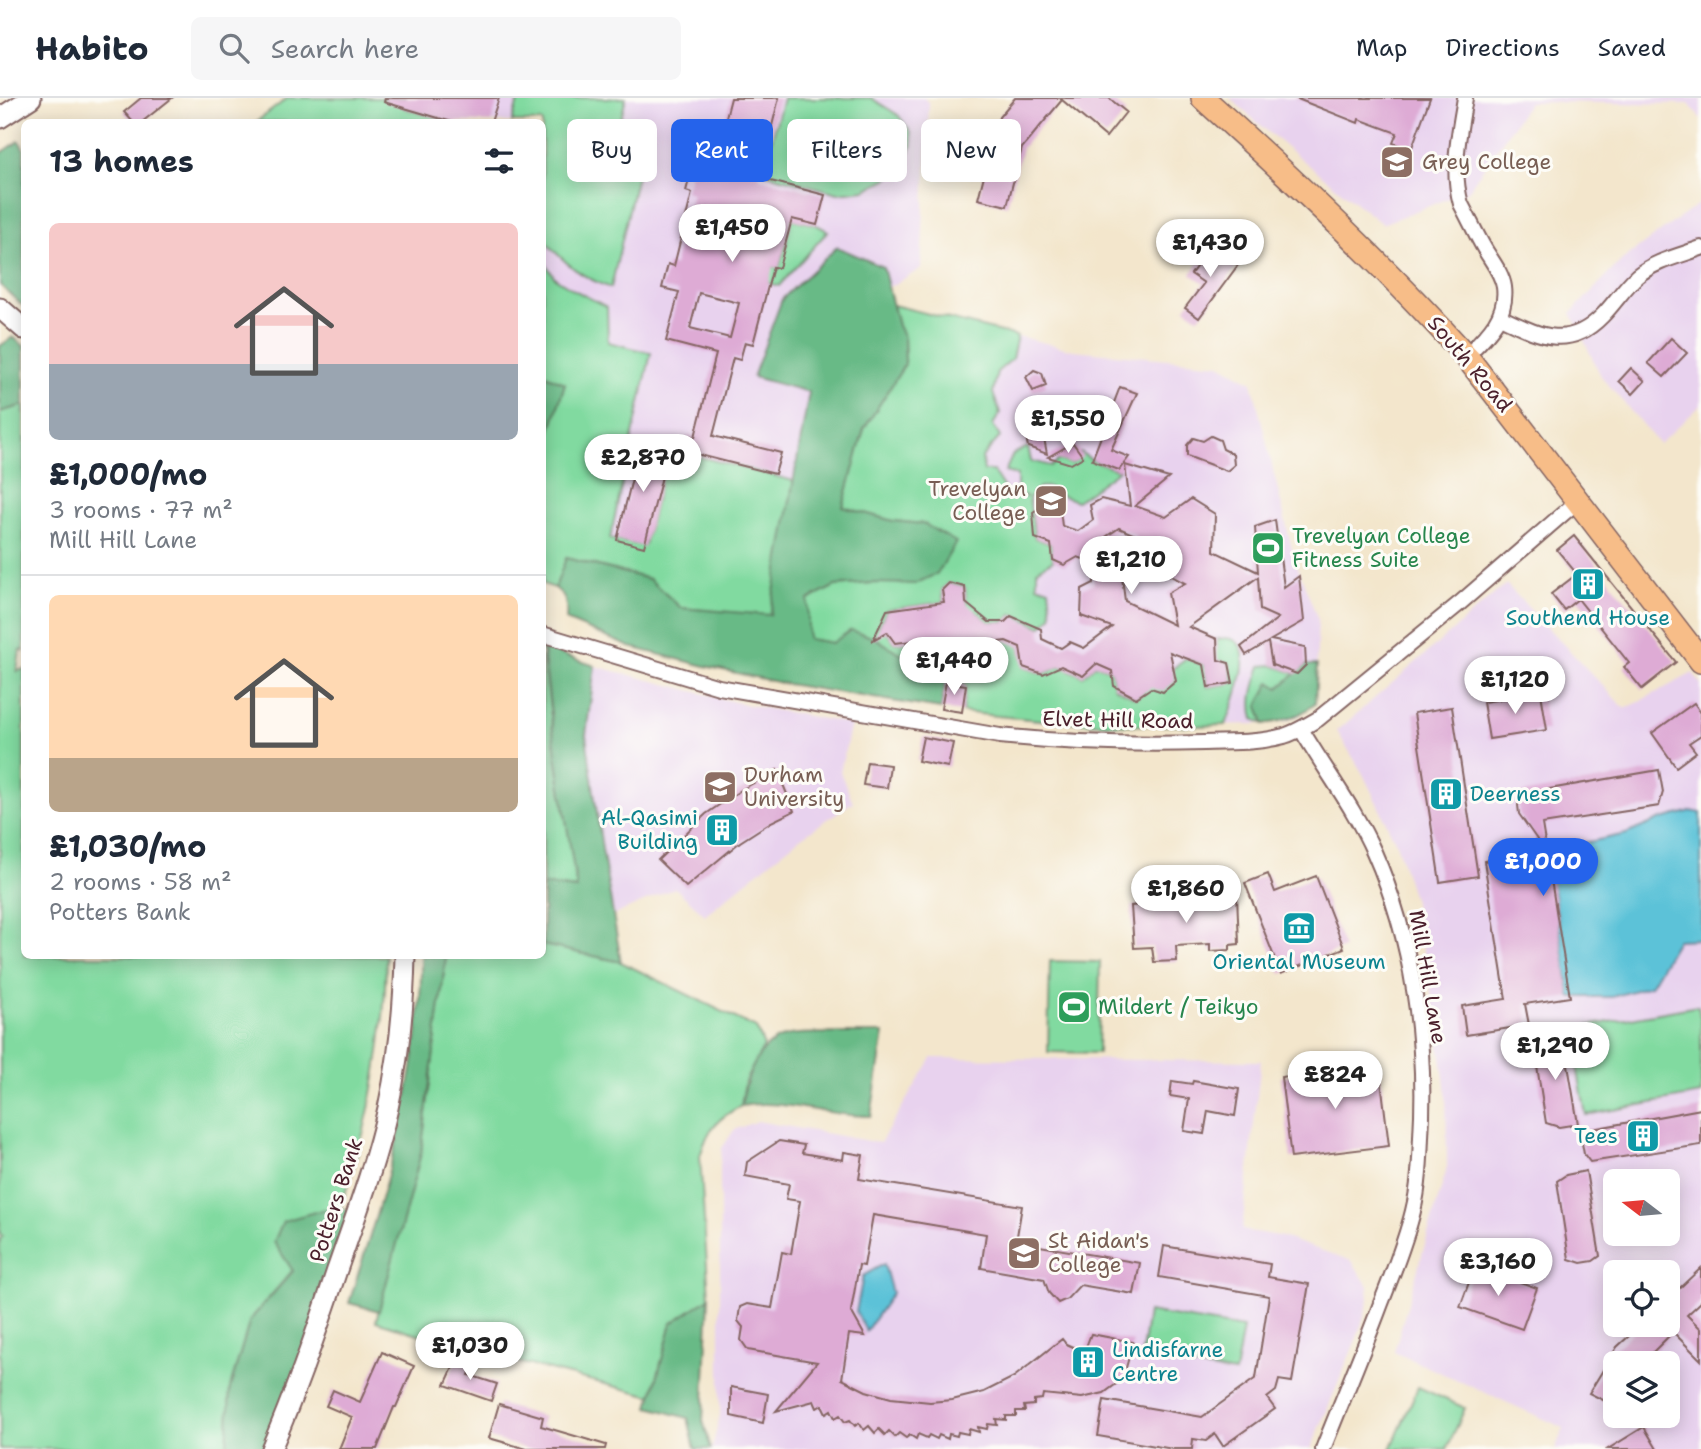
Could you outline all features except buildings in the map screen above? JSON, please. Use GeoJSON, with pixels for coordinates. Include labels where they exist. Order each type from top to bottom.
{"type":"FeatureCollection","features":[{"type":"Feature","properties":{"kind":"main road","name":"South Road"},"geometry":{"type":"LineString","coordinates":[[1203,98],[1268,156],[1427,312],[1466,356],[1701,661]]}},
{"type":"Feature","properties":{"kind":"street"},"geometry":{"type":"LineString","coordinates":[[0,118],[31,98]]}},
{"type":"Feature","properties":{"kind":"street"},"geometry":{"type":"LineString","coordinates":[[1465,98],[1455,164],[1456,183],[1461,204],[1504,286],[1500,317],[1489,334],[1466,356]]}},
{"type":"Feature","properties":{"kind":"street"},"geometry":{"type":"LineString","coordinates":[[1500,317],[1553,338],[1576,335],[1602,317],[1638,275],[1664,261],[1701,248]]}},
{"type":"Feature","properties":{"kind":"street"},"geometry":{"type":"LineString","coordinates":[[0,308],[21,326]]}},
{"type":"Feature","properties":{"kind":"street","name":"Elvet Hill Road"},"geometry":{"type":"LineString","coordinates":[[546,635],[719,687],[1000,736],[1043,741],[1187,743],[1269,739],[1301,729],[1318,719],[1460,603],[1579,500]]}},
{"type":"Feature","properties":{"kind":"street","name":"Mill Hill Lane"},"geometry":{"type":"LineString","coordinates":[[1301,729],[1353,811],[1374,850],[1391,894],[1406,947],[1418,1016],[1424,1097],[1420,1166],[1414,1208],[1404,1245],[1323,1449]]}},
{"type":"Feature","properties":{"kind":"street","name":"Potters Bank"},"geometry":{"type":"LineString","coordinates":[[271,1449],[316,1333],[388,1110],[399,1046],[405,959]]}},
{"type":"Feature","properties":{"kind":"shaded area"},"geometry":{"type":"Polygon","coordinates":[[[347,98],[924,98],[929,103],[928,119],[921,119],[921,182],[925,182],[921,269],[868,299],[1073,350],[1220,364],[1252,382],[1294,557],[1318,620],[1315,704],[1287,721],[1264,724],[1113,726],[1036,721],[900,703],[705,666],[630,647],[566,620],[567,606],[563,593],[546,585],[546,445],[565,383],[546,375],[546,119],[360,119],[347,98]]]}},
{"type":"Feature","properties":{"kind":"shaded area","name":"Grey College"},"geometry":{"type":"Polygon","coordinates":[[[1230,98],[1701,98],[1701,119],[1689,104],[1529,102],[1468,191],[1382,224],[1230,98]]]}},
{"type":"Feature","properties":{"kind":"shaded area"},"geometry":{"type":"Polygon","coordinates":[[[1701,202],[1701,405],[1659,444],[1601,376],[1571,313],[1622,260],[1701,202]]]}},
{"type":"Feature","properties":{"kind":"shaded area"},"geometry":{"type":"Polygon","coordinates":[[[1506,584],[1625,709],[1693,673],[1701,685],[1701,1449],[1555,1449],[1564,1428],[1394,1352],[1447,1168],[1446,1091],[1413,898],[1396,843],[1363,774],[1337,731],[1506,584]]]}},
{"type":"Feature","properties":{"kind":"shaded area","name":"Durham University"},"geometry":{"type":"Polygon","coordinates":[[[595,666],[743,704],[851,724],[840,772],[853,802],[800,838],[705,915],[675,888],[614,915],[586,735],[595,666]]]}},
{"type":"Feature","properties":{"kind":"shaded area","name":"St Aidan's College"},"geometry":{"type":"Polygon","coordinates":[[[932,1058],[1261,1061],[1242,1230],[1279,1236],[1352,1261],[1368,1286],[1369,1300],[1358,1335],[1311,1449],[712,1449],[720,1415],[722,1148],[734,1130],[757,1121],[880,1143],[932,1058]]]}},
{"type":"Feature","properties":{"kind":"green space"},"geometry":{"type":"Polygon","coordinates":[[[288,98],[407,98],[404,108],[442,119],[260,119],[288,98]]]}},
{"type":"Feature","properties":{"kind":"green space"},"geometry":{"type":"Polygon","coordinates":[[[519,98],[626,98],[621,119],[567,119],[567,182],[635,182],[611,288],[574,268],[546,242],[546,119],[513,119],[519,98]]]}},
{"type":"Feature","properties":{"kind":"green space"},"geometry":{"type":"Polygon","coordinates":[[[783,98],[871,98],[901,119],[787,119],[787,179],[773,176],[773,136],[783,98]]]}},
{"type":"Feature","properties":{"kind":"green space"},"geometry":{"type":"Polygon","coordinates":[[[907,127],[911,132],[913,145],[907,157],[907,127]]]}},
{"type":"Feature","properties":{"kind":"green space"},"geometry":{"type":"Polygon","coordinates":[[[19,141],[21,144],[21,304],[0,285],[0,154],[19,141]]]}},
{"type":"Feature","properties":{"kind":"green space"},"geometry":{"type":"Polygon","coordinates":[[[797,182],[881,182],[865,190],[838,193],[797,182]]]}},
{"type":"Feature","properties":{"kind":"green space"},"geometry":{"type":"Polygon","coordinates":[[[758,210],[817,225],[828,231],[779,286],[741,276],[745,260],[779,268],[787,240],[753,231],[758,210]]]}},
{"type":"Feature","properties":{"kind":"green space"},"geometry":{"type":"Polygon","coordinates":[[[837,247],[883,267],[898,326],[904,337],[905,364],[864,429],[843,507],[893,521],[924,524],[956,542],[938,573],[915,584],[835,586],[808,600],[808,639],[832,643],[851,630],[875,638],[946,682],[941,709],[781,683],[630,647],[566,620],[565,602],[555,588],[566,558],[649,579],[681,608],[770,615],[809,392],[753,377],[782,299],[837,247]]]}},
{"type":"Feature","properties":{"kind":"green space"},"geometry":{"type":"Polygon","coordinates":[[[546,264],[555,278],[607,307],[608,342],[651,353],[610,539],[644,546],[669,449],[794,481],[771,616],[681,608],[649,579],[567,558],[555,588],[546,585],[546,445],[565,383],[546,375],[546,264]]]}},
{"type":"Feature","properties":{"kind":"green space"},"geometry":{"type":"Polygon","coordinates":[[[893,305],[1017,336],[1012,359],[997,372],[993,393],[1000,413],[993,425],[1000,437],[982,457],[984,471],[993,471],[1009,496],[1027,497],[1017,492],[1017,475],[1005,472],[1013,454],[1028,447],[1031,461],[1051,466],[1059,460],[1071,464],[1077,460],[1080,452],[1092,460],[1119,470],[1077,501],[1056,494],[1049,487],[1040,487],[1029,498],[1035,538],[1051,544],[1053,560],[1037,570],[1037,585],[1049,589],[1052,616],[1041,627],[1013,614],[1005,622],[989,622],[975,611],[967,615],[965,587],[949,583],[942,590],[944,602],[887,610],[879,626],[884,633],[887,632],[895,643],[922,640],[938,648],[963,646],[978,652],[991,643],[1019,638],[1024,667],[1043,674],[1061,666],[1083,676],[1096,664],[1112,671],[1114,687],[1136,698],[1186,658],[1204,665],[1208,687],[1233,683],[1229,663],[1211,658],[1217,650],[1217,639],[1232,639],[1240,646],[1243,657],[1239,686],[1226,725],[1094,724],[962,712],[966,685],[946,682],[875,638],[832,643],[808,639],[808,600],[835,586],[872,583],[924,524],[893,521],[843,507],[864,429],[905,364],[904,337],[893,305]]]}},
{"type":"Feature","properties":{"kind":"green space"},"geometry":{"type":"Polygon","coordinates":[[[13,337],[21,344],[21,406],[0,412],[0,346],[13,337]]]}},
{"type":"Feature","properties":{"kind":"green space"},"geometry":{"type":"Polygon","coordinates":[[[546,375],[565,383],[546,445],[546,375]]]}},
{"type":"Feature","properties":{"kind":"green space"},"geometry":{"type":"Polygon","coordinates":[[[21,406],[21,650],[17,671],[21,670],[21,959],[386,959],[383,1020],[374,1084],[351,1177],[340,1208],[322,1210],[274,1242],[293,1270],[250,1320],[230,1388],[227,1449],[0,1449],[0,1239],[3,1236],[0,1235],[0,412],[21,406]]]}},
{"type":"Feature","properties":{"kind":"green space"},"geometry":{"type":"Polygon","coordinates":[[[546,649],[595,666],[586,735],[621,962],[546,946],[546,885],[577,889],[546,673],[546,649]]]}},
{"type":"Feature","properties":{"kind":"green space"},"geometry":{"type":"Polygon","coordinates":[[[1272,665],[1297,674],[1278,688],[1271,683],[1258,706],[1264,724],[1254,719],[1252,698],[1261,666],[1272,665]]]}},
{"type":"Feature","properties":{"kind":"green space"},"geometry":{"type":"Polygon","coordinates":[[[1306,665],[1317,665],[1315,704],[1291,718],[1264,724],[1258,706],[1270,682],[1279,688],[1306,665]]]}},
{"type":"Feature","properties":{"kind":"green space"},"geometry":{"type":"Polygon","coordinates":[[[546,679],[556,756],[577,889],[546,885],[546,679]]]}},
{"type":"Feature","properties":{"kind":"green space"},"geometry":{"type":"Polygon","coordinates":[[[546,946],[621,962],[756,1028],[764,1046],[745,1081],[741,1106],[714,1126],[700,1156],[709,1298],[672,1323],[652,1396],[463,1348],[376,1321],[421,1153],[446,959],[546,959],[546,946]]]}},
{"type":"Feature","properties":{"kind":"green space"},"geometry":{"type":"Polygon","coordinates":[[[421,959],[446,959],[421,1153],[379,1311],[349,1303],[399,1132],[416,1045],[421,959]]]}},
{"type":"Feature","properties":{"kind":"green space","name":"Mildert / Teikyo"},"geometry":{"type":"Polygon","coordinates":[[[1050,961],[1100,962],[1098,1053],[1048,1052],[1050,961]]]}},
{"type":"Feature","properties":{"kind":"green space"},"geometry":{"type":"Polygon","coordinates":[[[1698,1006],[1701,1022],[1701,1094],[1586,1115],[1570,1029],[1698,1006]]]}},
{"type":"Feature","properties":{"kind":"green space"},"geometry":{"type":"Polygon","coordinates":[[[884,1033],[871,1116],[773,1104],[741,1106],[755,1062],[761,1052],[779,1039],[803,1034],[884,1033]]]}},
{"type":"Feature","properties":{"kind":"green space"},"geometry":{"type":"Polygon","coordinates":[[[340,1208],[357,1212],[271,1449],[227,1449],[230,1388],[250,1320],[293,1271],[274,1242],[283,1221],[340,1208]]]}},
{"type":"Feature","properties":{"kind":"green space"},"geometry":{"type":"Polygon","coordinates":[[[709,1298],[703,1421],[711,1449],[695,1449],[688,1418],[649,1407],[672,1323],[709,1298]]]}},
{"type":"Feature","properties":{"kind":"green space"},"geometry":{"type":"Polygon","coordinates":[[[1148,1312],[1243,1328],[1235,1373],[1141,1358],[1148,1312]]]}},
{"type":"Feature","properties":{"kind":"green space"},"geometry":{"type":"Polygon","coordinates":[[[1418,1387],[1465,1408],[1447,1449],[1391,1449],[1418,1387]]]}},
{"type":"Feature","properties":{"kind":"water"},"geometry":{"type":"Polygon","coordinates":[[[1691,811],[1701,813],[1701,939],[1677,940],[1650,986],[1612,997],[1570,997],[1547,851],[1626,834],[1659,820],[1691,811]]]}},
{"type":"Feature","properties":{"kind":"water"},"geometry":{"type":"Polygon","coordinates":[[[884,1264],[892,1293],[866,1331],[856,1312],[863,1276],[884,1264]]]}},
{"type":"Feature","properties":{"kind":"place","name":"Grey College"},"geometry":{"type":"Point","coordinates":[1397,162]}},
{"type":"Feature","properties":{"kind":"place","name":"Trevelyan College"},"geometry":{"type":"Point","coordinates":[1051,501]}},
{"type":"Feature","properties":{"kind":"place","name":"Trevelyan College Fitness Suite"},"geometry":{"type":"Point","coordinates":[1268,548]}},
{"type":"Feature","properties":{"kind":"place","name":"Southend House"},"geometry":{"type":"Point","coordinates":[1588,584]}},
{"type":"Feature","properties":{"kind":"place","name":"Durham University"},"geometry":{"type":"Point","coordinates":[720,787]}},
{"type":"Feature","properties":{"kind":"place","name":"Deerness"},"geometry":{"type":"Point","coordinates":[1446,794]}},
{"type":"Feature","properties":{"kind":"place","name":"Al-Qasimi Building"},"geometry":{"type":"Point","coordinates":[722,830]}},
{"type":"Feature","properties":{"kind":"place","name":"Oriental Museum"},"geometry":{"type":"Point","coordinates":[1299,928]}},
{"type":"Feature","properties":{"kind":"place","name":"Mildert / Teikyo"},"geometry":{"type":"Point","coordinates":[1074,1007]}},
{"type":"Feature","properties":{"kind":"place","name":"Tees"},"geometry":{"type":"Point","coordinates":[1643,1136]}},
{"type":"Feature","properties":{"kind":"place","name":"St Aidan's College"},"geometry":{"type":"Point","coordinates":[1024,1253]}},
{"type":"Feature","properties":{"kind":"place","name":"Lindisfarne Centre"},"geometry":{"type":"Point","coordinates":[1088,1362]}}]}
